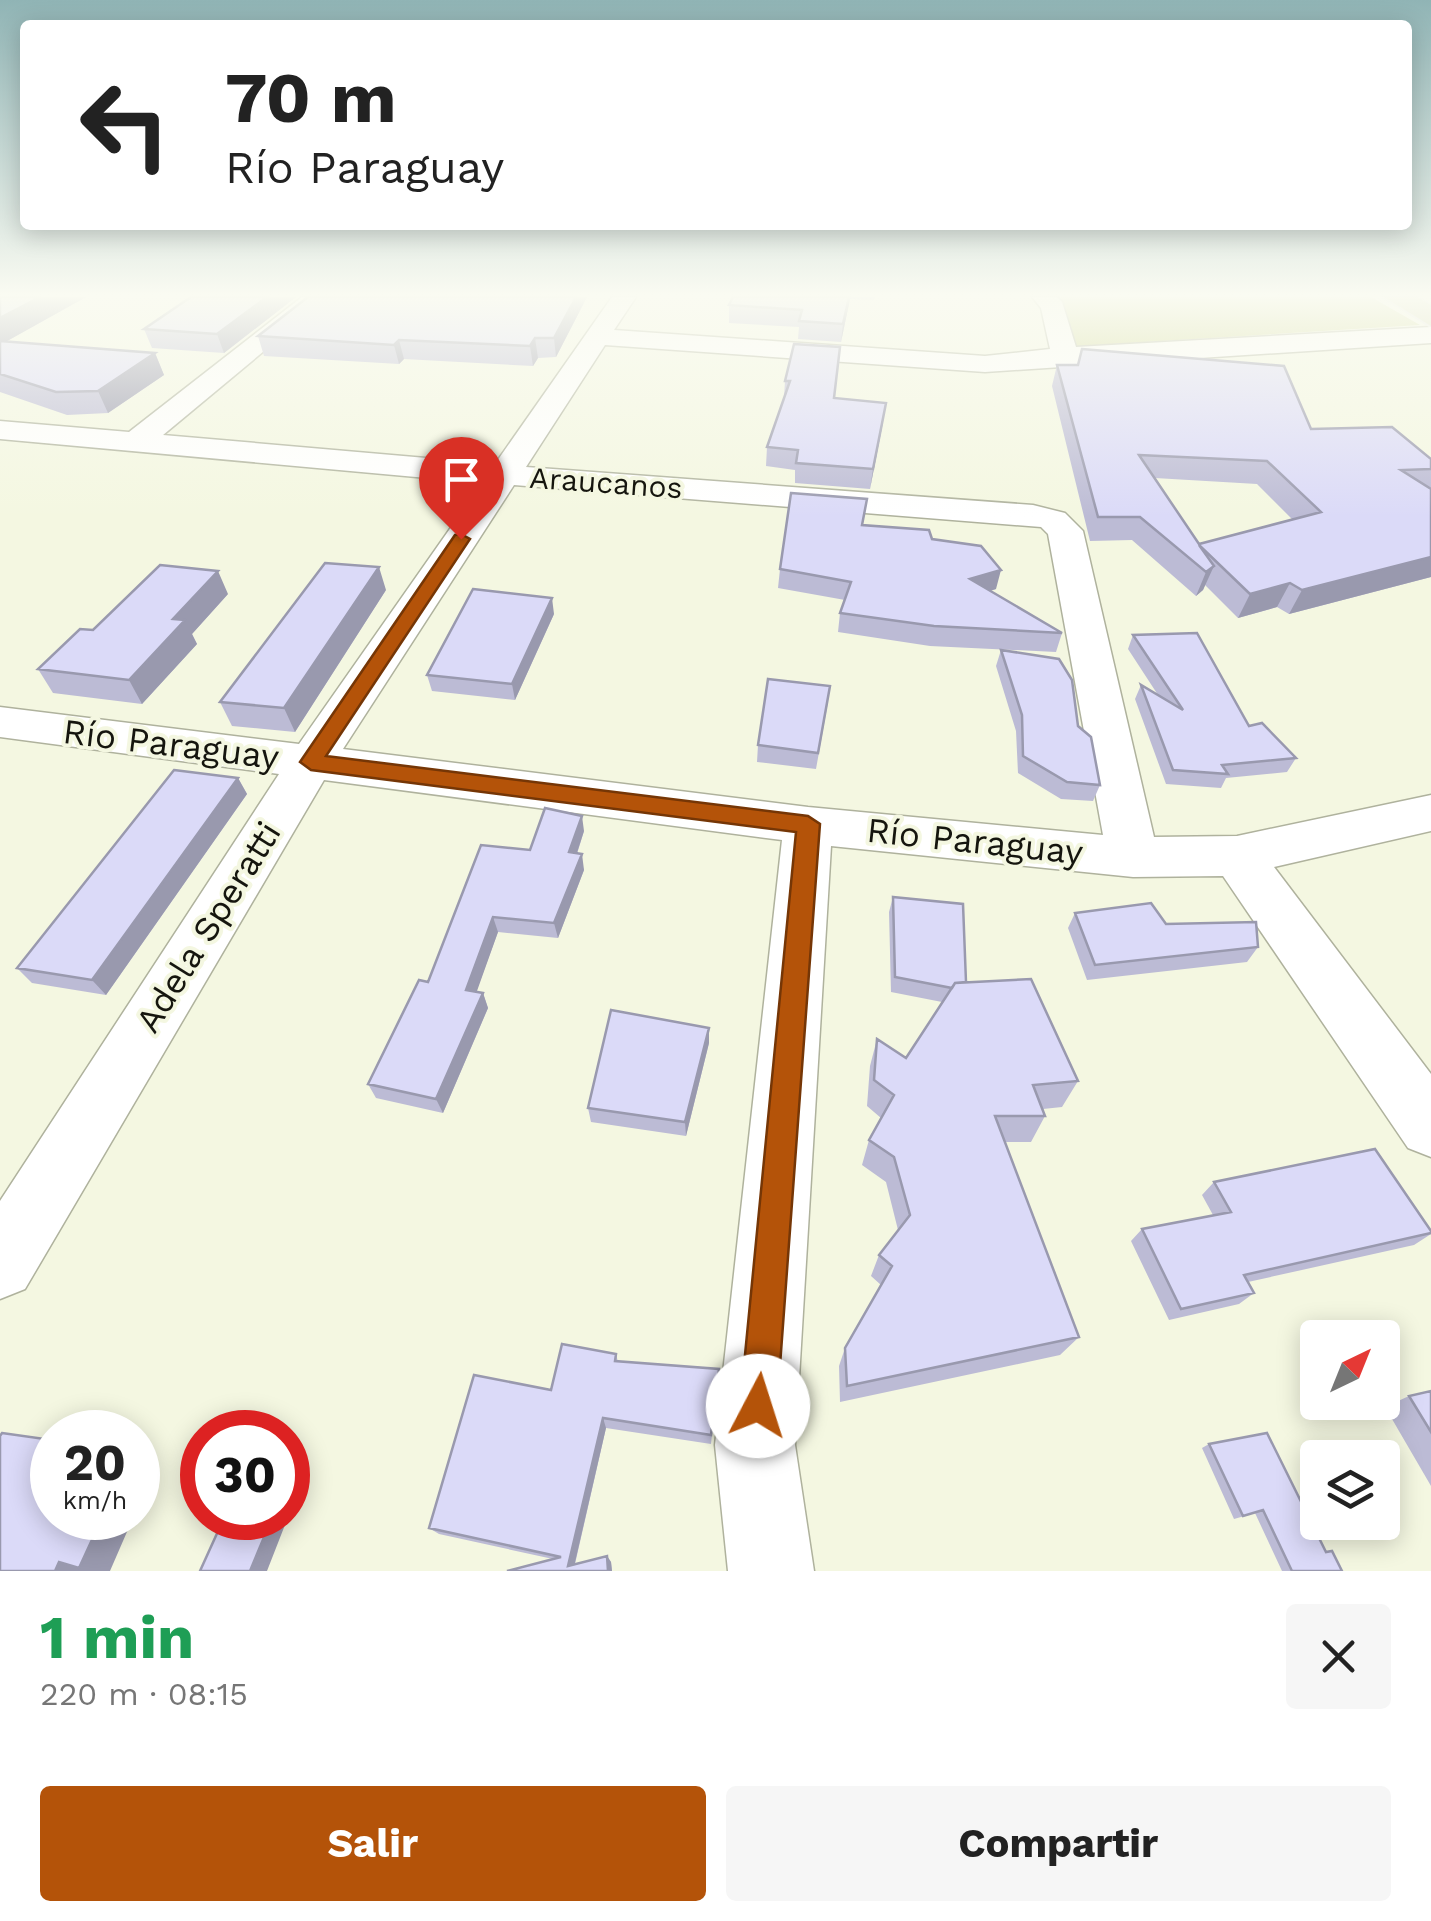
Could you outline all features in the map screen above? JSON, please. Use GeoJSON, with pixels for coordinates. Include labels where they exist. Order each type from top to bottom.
{"type":"FeatureCollection","features":[{"type":"Feature","properties":{"kind":"street"},"geometry":{"type":"LineString","coordinates":[[136,442],[225,370]]}},
{"type":"Feature","properties":{"kind":"street","name":"Adela Speratti"},"geometry":{"type":"LineString","coordinates":[[0,1264],[311,762],[575,370]]}},
{"type":"Feature","properties":{"kind":"street","name":"Araucanos"},"geometry":{"type":"LineString","coordinates":[[0,430],[504,475],[1033,515],[1052,520],[1065,530],[1133,858]]}},
{"type":"Feature","properties":{"kind":"street","name":"Río Paraguay"},"geometry":{"type":"LineString","coordinates":[[0,722],[808,824],[1133,858],[1238,856],[1431,813]]}},
{"type":"Feature","properties":{"kind":"street"},"geometry":{"type":"LineString","coordinates":[[771,1571],[755,1445],[808,824]]}},
{"type":"Feature","properties":{"kind":"street"},"geometry":{"type":"LineString","coordinates":[[1238,856],[1431,1126]]}},
{"type":"Feature","properties":{"kind":"building"},"geometry":{"type":"Polygon","coordinates":[[[0,370],[129,370],[98,391],[56,392],[0,374],[0,370]]]}},
{"type":"Feature","properties":{"kind":"building"},"geometry":{"type":"Polygon","coordinates":[[[788,370],[837,370],[834,398],[886,403],[873,469],[796,463],[798,450],[767,447],[790,381],[785,381],[788,370]]]}},
{"type":"Feature","properties":{"kind":"building"},"geometry":{"type":"Polygon","coordinates":[[[1058,370],[1286,370],[1311,429],[1392,427],[1431,459],[1431,469],[1401,470],[1431,489],[1431,557],[1302,590],[1290,583],[1250,594],[1199,545],[1214,566],[1206,572],[1140,517],[1098,517],[1058,370]],[[1139,455],[1199,544],[1321,512],[1267,461],[1139,455]]]}},
{"type":"Feature","properties":{"kind":"building"},"geometry":{"type":"Polygon","coordinates":[[[791,493],[867,499],[862,525],[929,530],[932,539],[981,546],[1001,570],[970,579],[1062,633],[934,626],[840,613],[851,582],[780,569],[791,493]]]}},
{"type":"Feature","properties":{"kind":"building"},"geometry":{"type":"Polygon","coordinates":[[[325,563],[379,567],[284,708],[220,702],[325,563]]]}},
{"type":"Feature","properties":{"kind":"building"},"geometry":{"type":"Polygon","coordinates":[[[160,565],[218,571],[173,619],[185,620],[129,680],[38,669],[80,629],[93,630],[160,565]]]}},
{"type":"Feature","properties":{"kind":"building"},"geometry":{"type":"Polygon","coordinates":[[[473,589],[552,598],[512,684],[427,675],[473,589]]]}},
{"type":"Feature","properties":{"kind":"building"},"geometry":{"type":"Polygon","coordinates":[[[1197,633],[1249,726],[1262,723],[1296,758],[1222,765],[1228,774],[1173,770],[1141,685],[1183,710],[1133,635],[1197,633]]]}},
{"type":"Feature","properties":{"kind":"building"},"geometry":{"type":"Polygon","coordinates":[[[1001,650],[1059,659],[1072,680],[1078,726],[1091,737],[1100,785],[1067,782],[1023,756],[1022,715],[1001,650]]]}},
{"type":"Feature","properties":{"kind":"building"},"geometry":{"type":"Polygon","coordinates":[[[768,679],[830,686],[818,753],[758,745],[768,679]]]}},
{"type":"Feature","properties":{"kind":"building"},"geometry":{"type":"Polygon","coordinates":[[[174,770],[238,778],[92,980],[17,968],[174,770]]]}},
{"type":"Feature","properties":{"kind":"building"},"geometry":{"type":"Polygon","coordinates":[[[545,808],[582,816],[569,852],[582,854],[554,923],[493,917],[466,990],[483,993],[436,1099],[368,1084],[419,980],[428,982],[481,845],[530,850],[545,808]]]}},
{"type":"Feature","properties":{"kind":"building"},"geometry":{"type":"Polygon","coordinates":[[[893,897],[963,904],[966,982],[955,983],[952,988],[895,977],[893,897]]]}},
{"type":"Feature","properties":{"kind":"building"},"geometry":{"type":"Polygon","coordinates":[[[1151,903],[1166,924],[1256,922],[1258,947],[1095,965],[1075,913],[1151,903]]]}},
{"type":"Feature","properties":{"kind":"building"},"geometry":{"type":"Polygon","coordinates":[[[1031,979],[1078,1081],[1033,1085],[1045,1116],[995,1116],[1079,1337],[847,1386],[845,1348],[892,1266],[879,1255],[910,1215],[894,1157],[869,1140],[894,1095],[874,1080],[877,1039],[906,1058],[955,983],[1031,979]]]}},
{"type":"Feature","properties":{"kind":"building"},"geometry":{"type":"Polygon","coordinates":[[[611,1010],[709,1028],[685,1122],[588,1108],[611,1010]]]}},
{"type":"Feature","properties":{"kind":"building"},"geometry":{"type":"Polygon","coordinates":[[[1375,1149],[1431,1233],[1244,1275],[1254,1293],[1181,1309],[1142,1229],[1231,1212],[1214,1182],[1375,1149]]]}},
{"type":"Feature","properties":{"kind":"building"},"geometry":{"type":"Polygon","coordinates":[[[562,1344],[616,1354],[615,1361],[719,1369],[711,1435],[603,1418],[568,1566],[607,1556],[608,1571],[507,1571],[561,1557],[429,1528],[474,1375],[551,1390],[562,1344]]]}},
{"type":"Feature","properties":{"kind":"building"},"geometry":{"type":"Polygon","coordinates":[[[1431,1391],[1431,1432],[1409,1396],[1431,1391]]]}},
{"type":"Feature","properties":{"kind":"building"},"geometry":{"type":"Polygon","coordinates":[[[2,1433],[30,1437],[30,1540],[92,1540],[79,1568],[59,1562],[55,1571],[0,1571],[2,1433]]]}},
{"type":"Feature","properties":{"kind":"building"},"geometry":{"type":"Polygon","coordinates":[[[1267,1433],[1300,1500],[1300,1540],[1320,1540],[1326,1552],[1332,1551],[1342,1571],[1292,1571],[1263,1510],[1243,1516],[1209,1444],[1267,1433]]]}},
{"type":"Feature","properties":{"kind":"building"},"geometry":{"type":"Polygon","coordinates":[[[214,1540],[263,1540],[250,1571],[200,1571],[214,1540]]]}},
{"type":"Feature","properties":{"kind":"route"},"geometry":{"type":"LineString","coordinates":[[461,539],[311,762],[808,824],[758,1406]]}}]}
